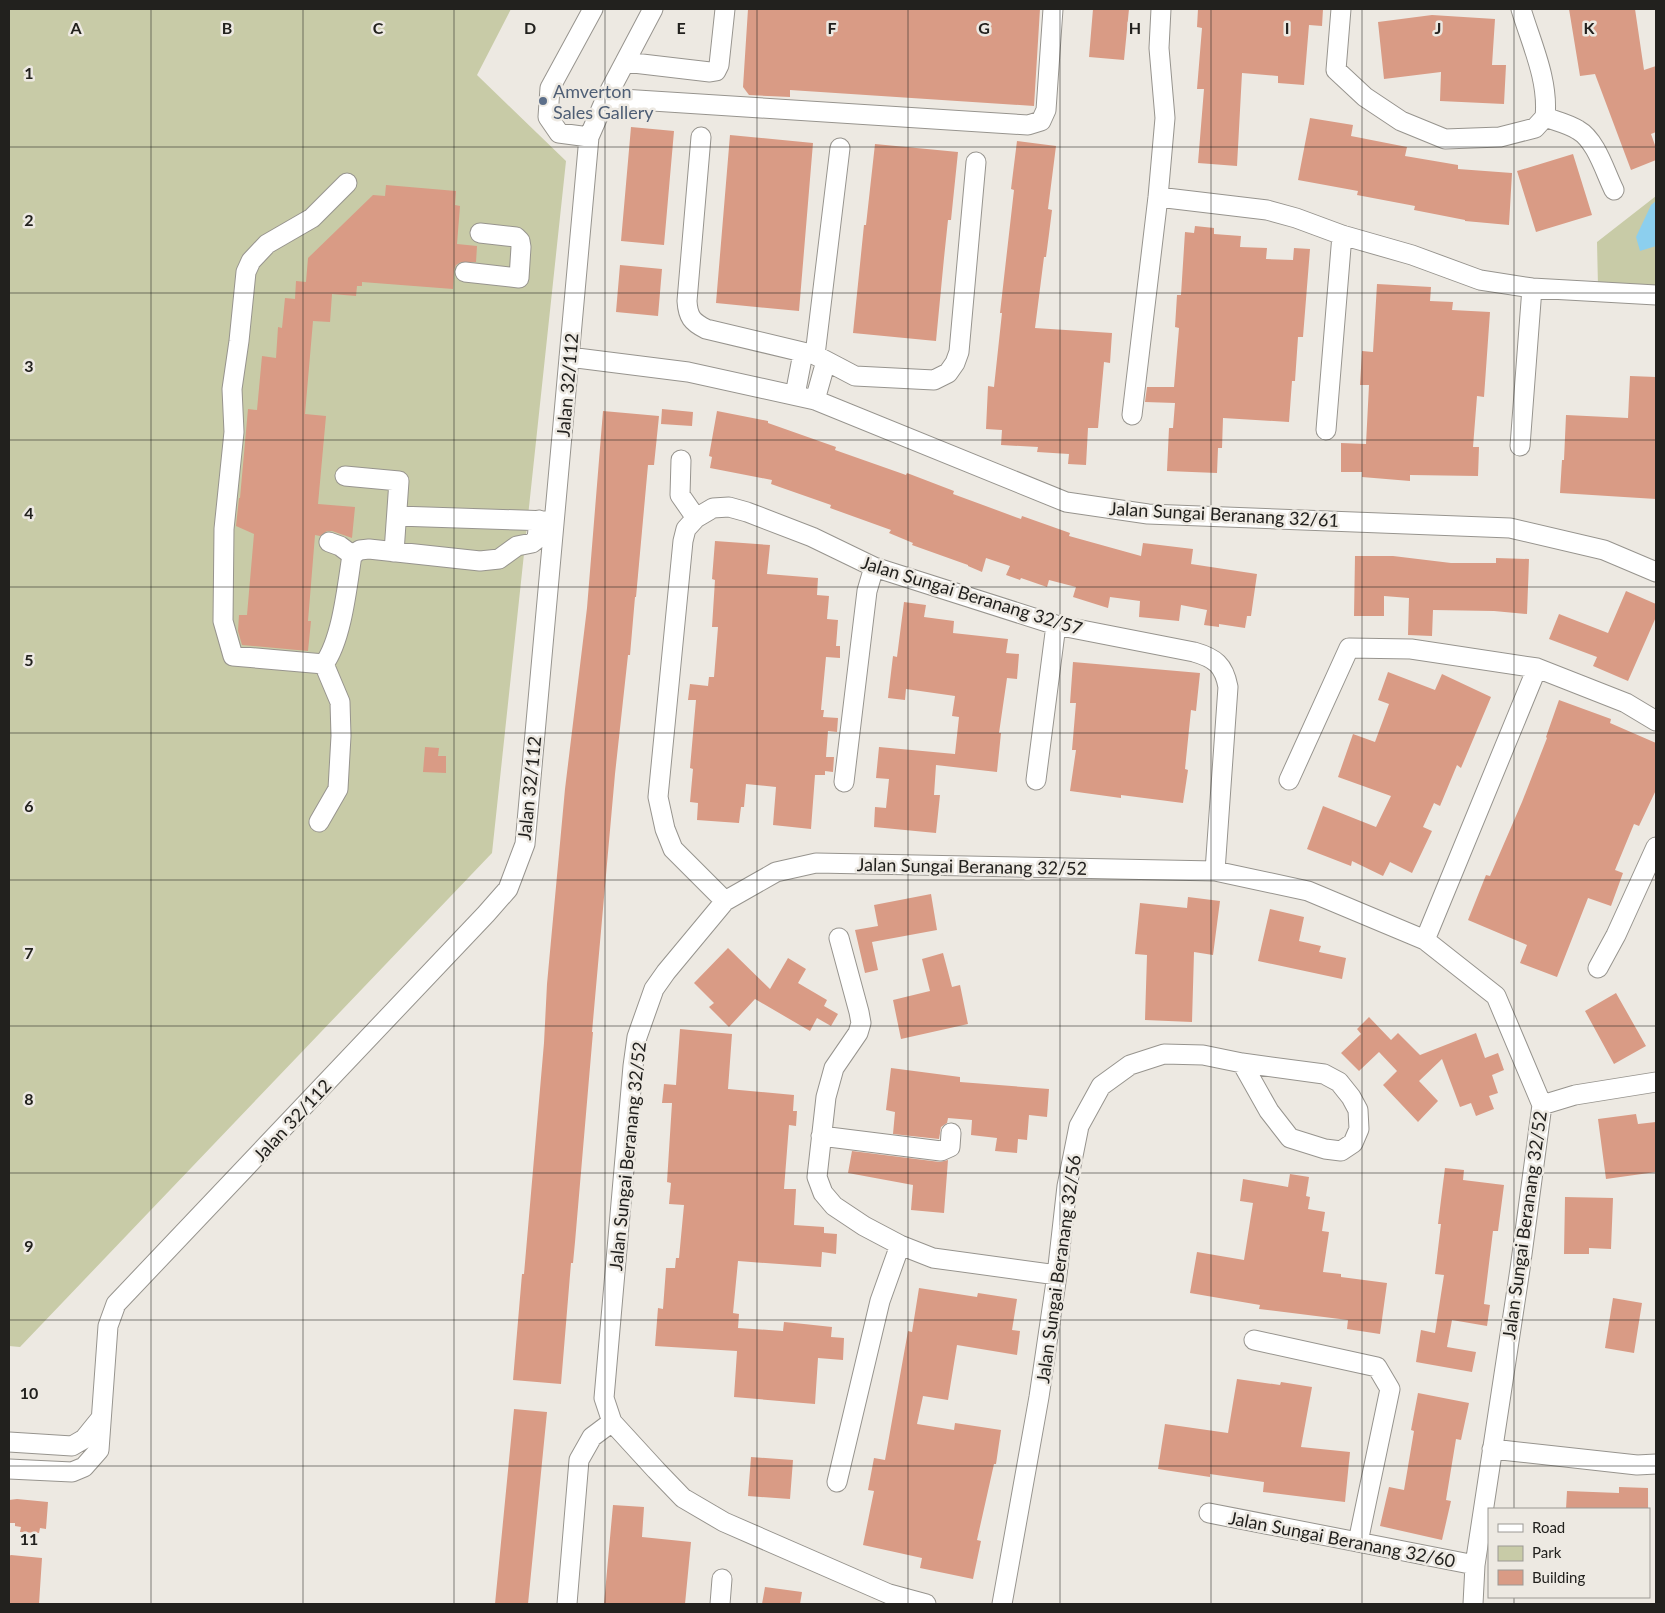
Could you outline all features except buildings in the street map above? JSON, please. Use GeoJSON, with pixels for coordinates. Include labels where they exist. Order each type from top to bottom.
{"type":"FeatureCollection","features":[{"type":"Feature","properties":{"kind":"street"},"geometry":{"type":"LineString","coordinates":[[589,137],[559,133],[548,117],[550,88],[593,9]]}},
{"type":"Feature","properties":{"kind":"street","name":"Jalan 32/112"},"geometry":{"type":"LineString","coordinates":[[9,1469],[72,1472],[84,1467],[99,1450],[108,1326],[116,1304],[508,889],[525,844],[547,521],[569,357],[589,137],[606,98],[653,9]]}},
{"type":"Feature","properties":{"kind":"street"},"geometry":{"type":"LineString","coordinates":[[625,62],[710,72],[716,70],[719,65],[725,9]]}},
{"type":"Feature","properties":{"kind":"street"},"geometry":{"type":"LineString","coordinates":[[606,98],[1028,125],[1041,121],[1046,110],[1053,9]]}},
{"type":"Feature","properties":{"kind":"street"},"geometry":{"type":"LineString","coordinates":[[1132,415],[1158,197],[1165,118],[1159,48],[1161,9]]}},
{"type":"Feature","properties":{"kind":"street"},"geometry":{"type":"LineString","coordinates":[[1341,9],[1336,70],[1365,97],[1401,121],[1445,139],[1500,137],[1535,128],[1545,116],[1547,103],[1545,86],[1521,9]]}},
{"type":"Feature","properties":{"kind":"street"},"geometry":{"type":"LineString","coordinates":[[1545,116],[1577,129],[1587,136],[1614,190]]}},
{"type":"Feature","properties":{"kind":"street"},"geometry":{"type":"LineString","coordinates":[[701,137],[687,301],[688,314],[697,324],[706,329],[815,357],[855,376],[934,380],[948,372],[955,363],[959,352],[976,162]]}},
{"type":"Feature","properties":{"kind":"street"},"geometry":{"type":"LineString","coordinates":[[815,400],[815,357],[840,148]]}},
{"type":"Feature","properties":{"kind":"street"},"geometry":{"type":"LineString","coordinates":[[324,664],[233,656],[223,621],[224,529],[234,432],[232,389],[246,272],[251,261],[267,244],[312,218],[347,183]]}},
{"type":"Feature","properties":{"kind":"street"},"geometry":{"type":"LineString","coordinates":[[1158,197],[1267,210],[1296,218],[1342,236],[1412,255],[1480,280],[1532,288],[1656,294]]}},
{"type":"Feature","properties":{"kind":"street"},"geometry":{"type":"LineString","coordinates":[[465,272],[519,278],[520,241],[516,237],[480,233]]}},
{"type":"Feature","properties":{"kind":"street"},"geometry":{"type":"LineString","coordinates":[[1326,430],[1342,236]]}},
{"type":"Feature","properties":{"kind":"street"},"geometry":{"type":"LineString","coordinates":[[1520,446],[1532,288]]}},
{"type":"Feature","properties":{"kind":"street","name":"Jalan Sungai Beranang 32/61"},"geometry":{"type":"LineString","coordinates":[[569,357],[688,372],[815,400],[1066,502],[1148,514],[1510,528],[1604,550],[1656,572]]}},
{"type":"Feature","properties":{"kind":"street"},"geometry":{"type":"LineString","coordinates":[[795,395],[815,357]]}},
{"type":"Feature","properties":{"kind":"street"},"geometry":{"type":"LineString","coordinates":[[681,460],[680,496],[696,518],[686,529],[683,541],[658,798],[665,829],[673,849],[725,901]]}},
{"type":"Feature","properties":{"kind":"street"},"geometry":{"type":"LineString","coordinates":[[345,476],[399,481],[394,552]]}},
{"type":"Feature","properties":{"kind":"street","name":"Jalan Sungai Beranang 32/57"},"geometry":{"type":"LineString","coordinates":[[696,518],[713,508],[729,507],[812,537],[874,567],[1056,625],[1194,652],[1207,656],[1217,662],[1226,674],[1228,687],[1215,871]]}},
{"type":"Feature","properties":{"kind":"street"},"geometry":{"type":"LineString","coordinates":[[324,664],[331,655],[337,634],[345,600],[352,555],[360,550],[369,550],[480,561],[499,559],[517,546],[532,543],[537,539],[547,521],[397,516]]}},
{"type":"Feature","properties":{"kind":"street"},"geometry":{"type":"LineString","coordinates":[[329,542],[340,546],[352,555]]}},
{"type":"Feature","properties":{"kind":"street"},"geometry":{"type":"LineString","coordinates":[[844,782],[867,591],[874,567]]}},
{"type":"Feature","properties":{"kind":"street"},"geometry":{"type":"LineString","coordinates":[[1036,780],[1056,625]]}},
{"type":"Feature","properties":{"kind":"street"},"geometry":{"type":"LineString","coordinates":[[1289,780],[1349,648],[1411,649],[1537,668],[1626,703],[1656,721]]}},
{"type":"Feature","properties":{"kind":"street"},"geometry":{"type":"LineString","coordinates":[[320,822],[338,790],[341,736],[340,702],[324,664]]}},
{"type":"Feature","properties":{"kind":"street"},"geometry":{"type":"LineString","coordinates":[[1425,940],[1537,668]]}},
{"type":"Feature","properties":{"kind":"street"},"geometry":{"type":"LineString","coordinates":[[1598,968],[1616,936],[1656,847]]}},
{"type":"Feature","properties":{"kind":"street","name":"Jalan Sungai Beranang 32/52"},"geometry":{"type":"LineString","coordinates":[[926,1604],[888,1599],[724,1522],[683,1498],[612,1422],[604,1398],[633,1066],[637,1037],[654,989],[725,901],[776,872],[816,863],[1215,871],[1308,891],[1425,940],[1496,996],[1542,1105],[1520,1268],[1475,1565],[1473,1604]]}},
{"type":"Feature","properties":{"kind":"street"},"geometry":{"type":"LineString","coordinates":[[839,938],[861,1023],[858,1033],[834,1068],[826,1097],[817,1176],[823,1194],[834,1206],[864,1226],[900,1245],[933,1258],[1057,1275]]}},
{"type":"Feature","properties":{"kind":"street","name":"Jalan Sungai Beranang 32/56"},"geometry":{"type":"LineString","coordinates":[[1000,1604],[1040,1397],[1067,1186],[1079,1126],[1101,1086],[1130,1065],[1164,1054],[1203,1055],[1242,1063],[1324,1074],[1339,1082],[1351,1097],[1358,1110],[1359,1129],[1353,1143],[1341,1151],[1325,1149],[1290,1138],[1269,1111],[1242,1063]]}},
{"type":"Feature","properties":{"kind":"street"},"geometry":{"type":"LineString","coordinates":[[1542,1105],[1575,1095],[1656,1082]]}},
{"type":"Feature","properties":{"kind":"street"},"geometry":{"type":"LineString","coordinates":[[821,1136],[941,1151],[950,1147],[951,1133]]}},
{"type":"Feature","properties":{"kind":"street"},"geometry":{"type":"LineString","coordinates":[[837,1482],[880,1301],[900,1245]]}},
{"type":"Feature","properties":{"kind":"street"},"geometry":{"type":"LineString","coordinates":[[1254,1340],[1377,1367],[1390,1389],[1358,1542]]}},
{"type":"Feature","properties":{"kind":"street"},"geometry":{"type":"LineString","coordinates":[[9,1442],[72,1446],[84,1439],[101,1418]]}},
{"type":"Feature","properties":{"kind":"street"},"geometry":{"type":"LineString","coordinates":[[567,1604],[580,1460],[592,1437],[612,1422]]}},
{"type":"Feature","properties":{"kind":"street"},"geometry":{"type":"LineString","coordinates":[[1492,1449],[1637,1465],[1656,1464]]}},
{"type":"Feature","properties":{"kind":"street","name":"Jalan Sungai Beranang 32/60"},"geometry":{"type":"LineString","coordinates":[[1209,1513],[1475,1565]]}},
{"type":"Feature","properties":{"kind":"street"},"geometry":{"type":"LineString","coordinates":[[720,1604],[722,1578]]}},
{"type":"Feature","properties":{"kind":"street"},"geometry":{"type":"LineString","coordinates":[[988,1604],[1000,1604]]}},
{"type":"Feature","properties":{"kind":"green space"},"geometry":{"type":"Polygon","coordinates":[[[9,9],[511,9],[477,75],[566,161],[492,853],[20,1347],[9,1346],[9,9]]]}},
{"type":"Feature","properties":{"kind":"green space"},"geometry":{"type":"Polygon","coordinates":[[[1656,196],[1656,288],[1598,286],[1597,242],[1656,196]]]}},
{"type":"Feature","properties":{"kind":"water"},"geometry":{"type":"Polygon","coordinates":[[[1656,201],[1656,246],[1640,251],[1636,237],[1651,205],[1656,201]]]}},
{"type":"Feature","properties":{"kind":"place","name":"Amverton Sales Gallery"},"geometry":{"type":"Point","coordinates":[543,101]}}]}
